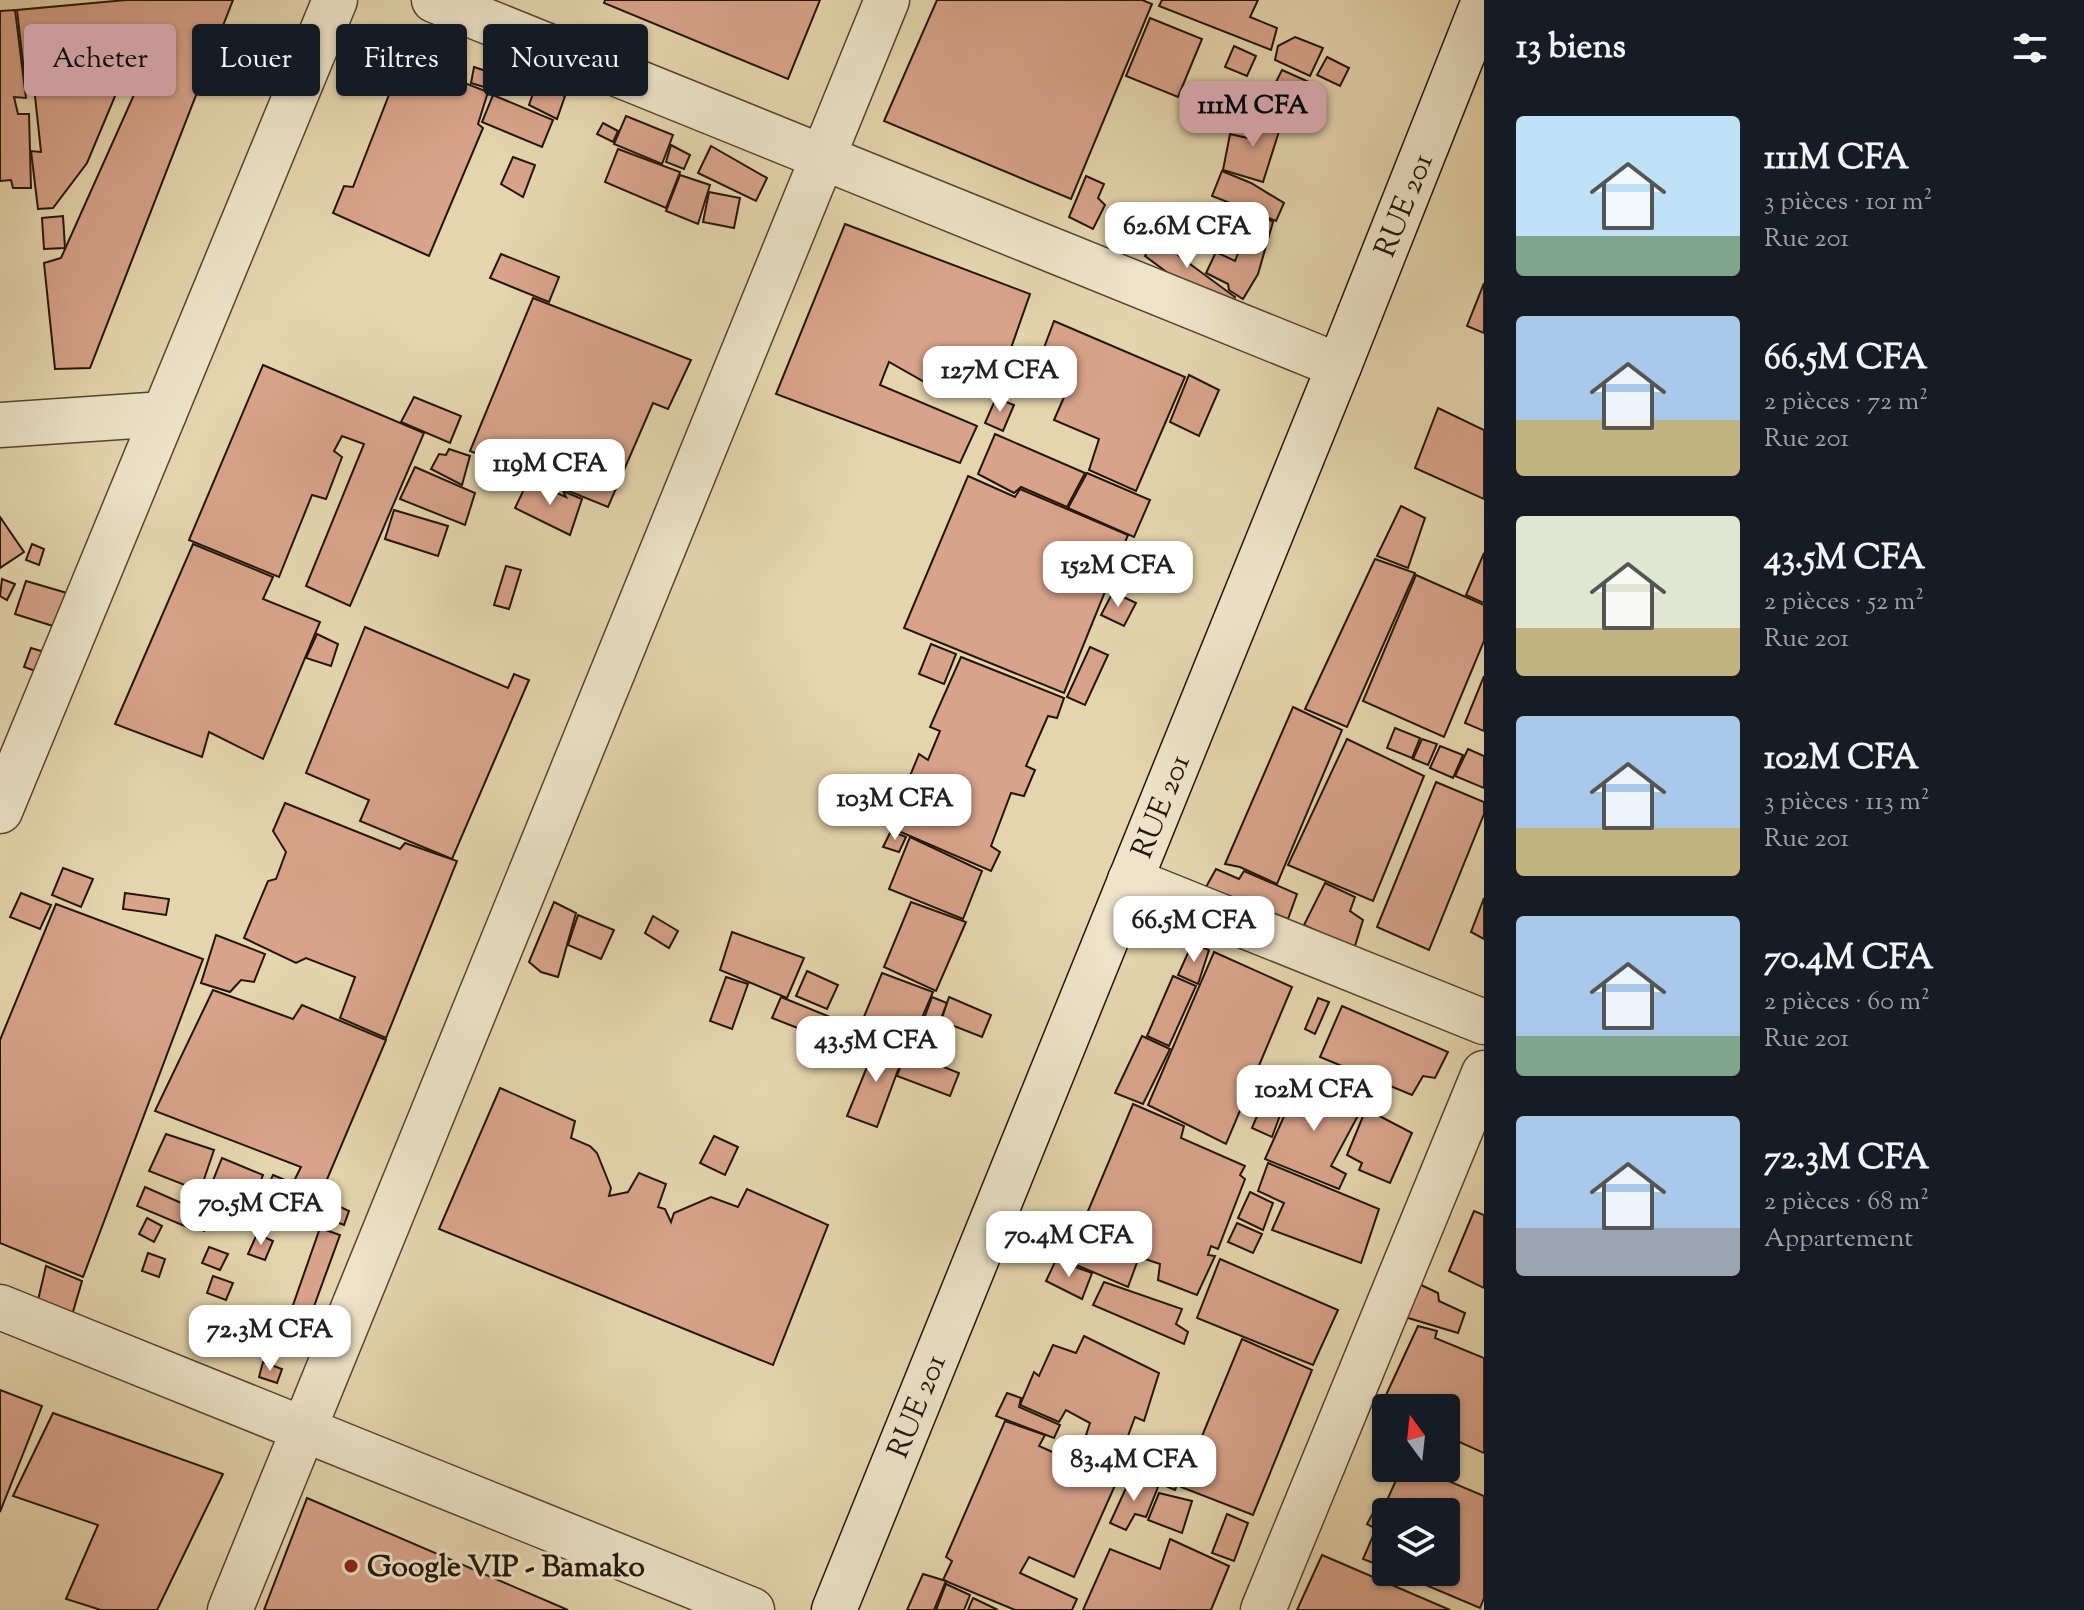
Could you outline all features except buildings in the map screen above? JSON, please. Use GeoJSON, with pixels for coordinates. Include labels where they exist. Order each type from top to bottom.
{"type":"FeatureCollection","features":[{"type":"Feature","properties":{"kind":"street"},"geometry":{"type":"LineString","coordinates":[[0,811],[335,0]]}},
{"type":"Feature","properties":{"kind":"street"},"geometry":{"type":"LineString","coordinates":[[434,0],[1339,366]]}},
{"type":"Feature","properties":{"kind":"street"},"geometry":{"type":"LineString","coordinates":[[230,1610],[887,0]]}},
{"type":"Feature","properties":{"kind":"street","name":"RUE 201"},"geometry":{"type":"LineString","coordinates":[[834,1610],[1484,1]]}},
{"type":"Feature","properties":{"kind":"street"},"geometry":{"type":"LineString","coordinates":[[0,425],[164,414]]}},
{"type":"Feature","properties":{"kind":"street"},"geometry":{"type":"LineString","coordinates":[[1130,880],[1484,1022]]}},
{"type":"Feature","properties":{"kind":"street"},"geometry":{"type":"LineString","coordinates":[[1263,1610],[1484,1073]]}},
{"type":"Feature","properties":{"kind":"street"},"geometry":{"type":"LineString","coordinates":[[0,1307],[752,1610]]}},
{"type":"Feature","properties":{"kind":"place","name":"Google VIP - Bamako"},"geometry":{"type":"Point","coordinates":[351,1566]}}]}
